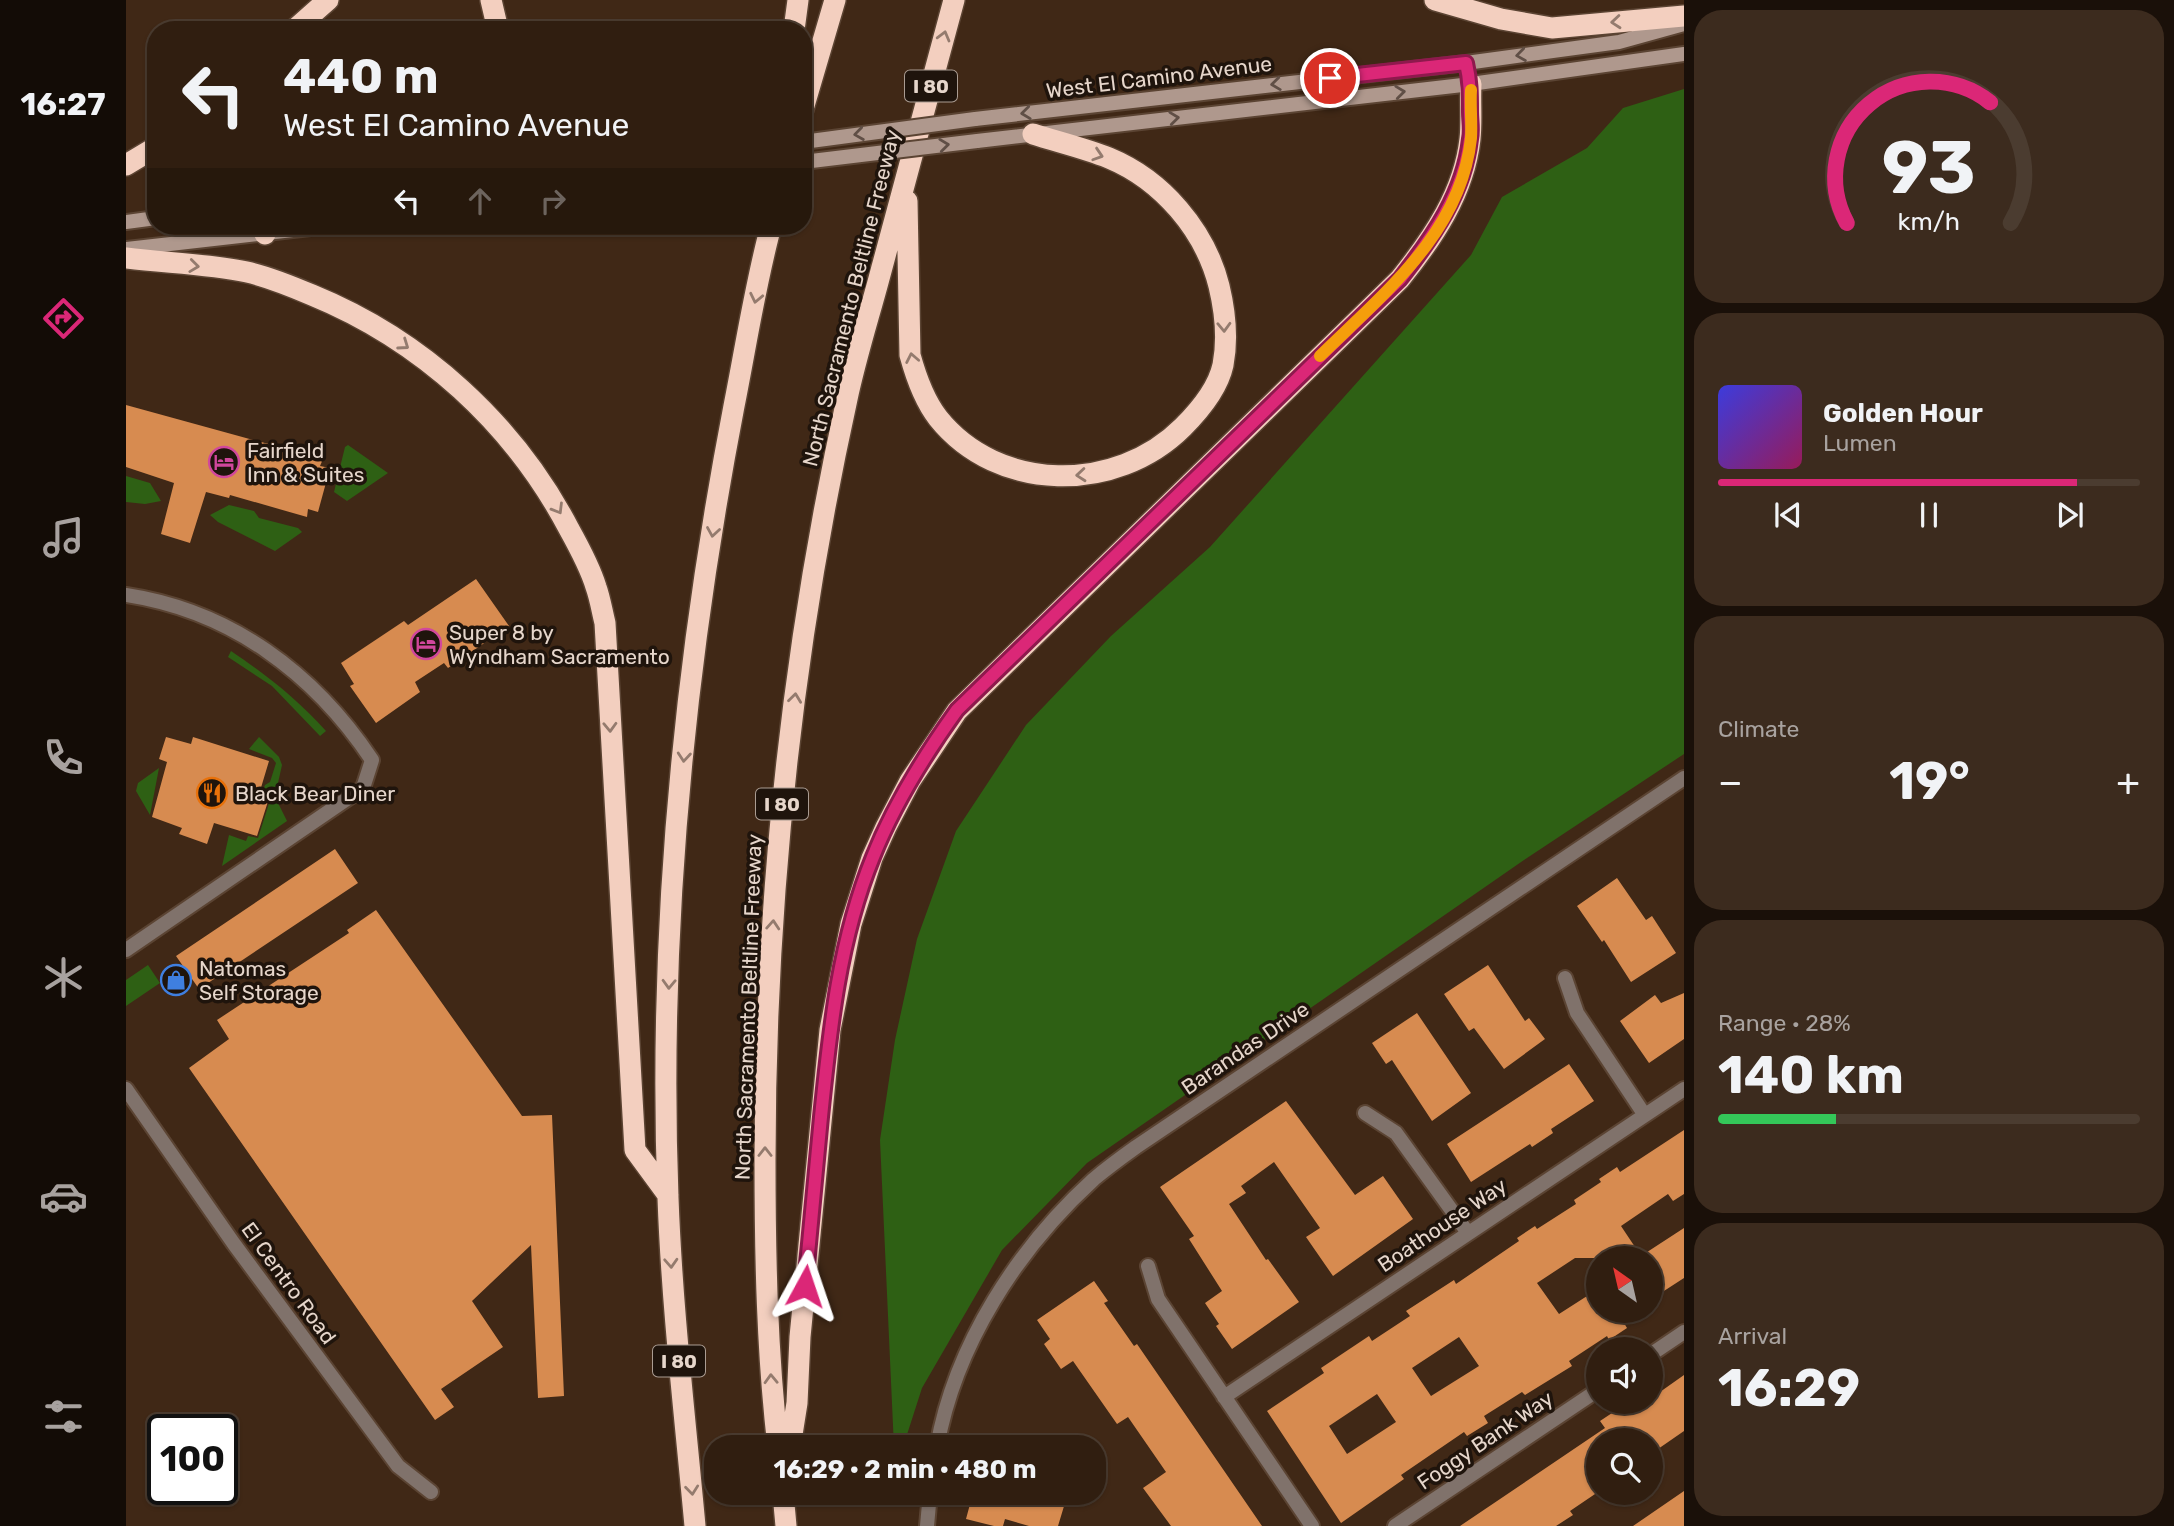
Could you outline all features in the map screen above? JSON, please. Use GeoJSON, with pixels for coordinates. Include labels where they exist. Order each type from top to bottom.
{"type":"FeatureCollection","features":[{"type":"Feature","properties":{"kind":"highway"},"geometry":{"type":"LineString","coordinates":[[304,21],[328,0]]}},
{"type":"Feature","properties":{"kind":"highway"},"geometry":{"type":"LineString","coordinates":[[315,21],[335,0]]}},
{"type":"Feature","properties":{"kind":"highway"},"geometry":{"type":"LineString","coordinates":[[491,0],[496,21]]}},
{"type":"Feature","properties":{"kind":"highway"},"geometry":{"type":"LineString","coordinates":[[795,21],[798,0]]}},
{"type":"Feature","properties":{"kind":"highway"},"geometry":{"type":"LineString","coordinates":[[812,78],[835,0]]}},
{"type":"Feature","properties":{"kind":"highway","name":"North Sacramento Beltline Freeway"},"geometry":{"type":"LineString","coordinates":[[777,1435],[771,1388],[765,1233],[765,1098],[770,963],[780,825],[796,687],[822,525],[847,397],[954,0]]}},
{"type":"Feature","properties":{"kind":"highway"},"geometry":{"type":"LineString","coordinates":[[1435,0],[1501,19],[1552,28],[1684,16]]}},
{"type":"Feature","properties":{"kind":"highway"},"geometry":{"type":"LineString","coordinates":[[792,1435],[830,1030],[850,924],[872,858],[886,827],[910,781],[957,710],[1400,279],[1427,245],[1449,209],[1465,166],[1471,137],[1471,84]]}},
{"type":"Feature","properties":{"kind":"highway"},"geometry":{"type":"LineString","coordinates":[[907,173],[910,355],[916,376],[937,417],[956,437],[978,454],[1011,469],[1061,476],[1091,474],[1120,466],[1147,454],[1173,436],[1195,415],[1209,394],[1222,367],[1225,336],[1223,305],[1217,279],[1206,250],[1187,219],[1157,188],[1109,158],[1033,134]]}},
{"type":"Feature","properties":{"kind":"highway"},"geometry":{"type":"LineString","coordinates":[[126,165],[147,152]]}},
{"type":"Feature","properties":{"kind":"highway","name":"I 80"},"geometry":{"type":"LineString","coordinates":[[695,1526],[673,1288],[668,1195],[670,952],[689,702],[702,602],[723,464],[769,235]]}},
{"type":"Feature","properties":{"kind":"highway"},"geometry":{"type":"LineString","coordinates":[[126,258],[247,272],[337,305],[387,333],[461,389],[526,460],[559,509],[596,587],[605,623],[635,1150],[668,1195]]}},
{"type":"Feature","properties":{"kind":"highway"},"geometry":{"type":"LineString","coordinates":[[784,1505],[786,1526]]}},
{"type":"Feature","properties":{"kind":"main road","name":"West El Camino Avenue"},"geometry":{"type":"LineString","coordinates":[[812,141],[975,119],[1466,63],[1619,41],[1684,24]]}},
{"type":"Feature","properties":{"kind":"main road","name":"West El Camino Avenue"},"geometry":{"type":"LineString","coordinates":[[812,161],[1471,84],[1684,54]]}},
{"type":"Feature","properties":{"kind":"main road"},"geometry":{"type":"LineString","coordinates":[[1466,63],[1471,84]]}},
{"type":"Feature","properties":{"kind":"main road"},"geometry":{"type":"LineString","coordinates":[[126,222],[147,219]]}},
{"type":"Feature","properties":{"kind":"main road"},"geometry":{"type":"LineString","coordinates":[[126,249],[227,235]]}},
{"type":"Feature","properties":{"kind":"street"},"geometry":{"type":"LineString","coordinates":[[126,594],[190,610],[225,626],[274,655],[301,676],[339,714],[372,760],[363,788],[126,950]]}},
{"type":"Feature","properties":{"kind":"street","name":"Barandas Drive"},"geometry":{"type":"LineString","coordinates":[[940,1435],[953,1389],[972,1342],[992,1303],[1025,1254],[1095,1178],[1136,1147],[1684,778]]}},
{"type":"Feature","properties":{"kind":"street"},"geometry":{"type":"LineString","coordinates":[[1565,978],[1577,1013],[1644,1114]]}},
{"type":"Feature","properties":{"kind":"street","name":"El Centro Road"},"geometry":{"type":"LineString","coordinates":[[126,1089],[234,1244],[398,1466],[430,1492]]}},
{"type":"Feature","properties":{"kind":"street","name":"Boathouse Way"},"geometry":{"type":"LineString","coordinates":[[1224,1397],[1684,1089]]}},
{"type":"Feature","properties":{"kind":"street"},"geometry":{"type":"LineString","coordinates":[[1365,1113],[1396,1132],[1468,1233]]}},
{"type":"Feature","properties":{"kind":"street"},"geometry":{"type":"LineString","coordinates":[[1148,1266],[1158,1299],[1312,1526]]}},
{"type":"Feature","properties":{"kind":"street"},"geometry":{"type":"LineString","coordinates":[[1663,1346],[1684,1332]]}},
{"type":"Feature","properties":{"kind":"street","name":"Foggy Bank Way"},"geometry":{"type":"LineString","coordinates":[[1395,1526],[1586,1398]]}},
{"type":"Feature","properties":{"kind":"street"},"geometry":{"type":"LineString","coordinates":[[927,1526],[929,1505]]}},
{"type":"Feature","properties":{"kind":"green space"},"geometry":{"type":"Polygon","coordinates":[[[1684,89],[1684,754],[1524,860],[1087,1163],[1002,1250],[922,1388],[907,1435],[893,1435],[880,1140],[895,1040],[917,939],[956,831],[1026,725],[1111,636],[1210,547],[1471,255],[1502,197],[1587,148],[1623,108],[1684,89]]]}},
{"type":"Feature","properties":{"kind":"green space"},"geometry":{"type":"Polygon","coordinates":[[[348,445],[388,473],[347,501],[334,492],[345,447],[348,445]]]}},
{"type":"Feature","properties":{"kind":"green space"},"geometry":{"type":"Polygon","coordinates":[[[126,476],[150,483],[161,501],[145,504],[126,502],[126,476]]]}},
{"type":"Feature","properties":{"kind":"green space"},"geometry":{"type":"Polygon","coordinates":[[[229,505],[254,511],[259,518],[298,528],[302,532],[275,551],[218,522],[210,515],[229,505]]]}},
{"type":"Feature","properties":{"kind":"green space"},"geometry":{"type":"Polygon","coordinates":[[[231,651],[281,688],[326,731],[320,736],[272,686],[228,657],[231,651]]]}},
{"type":"Feature","properties":{"kind":"green space"},"geometry":{"type":"Polygon","coordinates":[[[259,737],[279,757],[282,765],[278,783],[279,805],[287,821],[222,866],[229,835],[246,841],[248,836],[258,838],[272,794],[263,790],[270,782],[276,763],[272,758],[249,749],[259,737]]]}},
{"type":"Feature","properties":{"kind":"green space"},"geometry":{"type":"Polygon","coordinates":[[[159,768],[150,815],[136,791],[138,783],[159,768]]]}},
{"type":"Feature","properties":{"kind":"green space"},"geometry":{"type":"Polygon","coordinates":[[[148,965],[160,983],[126,1006],[126,980],[148,965]]]}},
{"type":"Feature","properties":{"kind":"building","name":"Fairfield Inn & Suites"},"geometry":{"type":"Polygon","coordinates":[[[126,405],[323,459],[320,466],[330,468],[318,512],[308,509],[307,517],[230,495],[229,498],[206,492],[190,543],[161,534],[174,483],[126,467],[126,405]]]}},
{"type":"Feature","properties":{"kind":"building","name":"Super 8 by Wyndham Sacramento"},"geometry":{"type":"Polygon","coordinates":[[[476,579],[509,626],[448,668],[444,663],[415,682],[420,692],[376,723],[350,686],[354,684],[341,663],[404,621],[408,625],[476,579]]]}},
{"type":"Feature","properties":{"kind":"building","name":"Black Bear Diner"},"geometry":{"type":"Polygon","coordinates":[[[166,737],[191,744],[193,737],[269,761],[260,791],[270,795],[257,836],[214,823],[207,844],[179,834],[182,828],[152,817],[167,762],[159,759],[166,737]]]}},
{"type":"Feature","properties":{"kind":"building"},"geometry":{"type":"Polygon","coordinates":[[[335,849],[358,883],[199,989],[176,956],[335,849]]]}},
{"type":"Feature","properties":{"kind":"building"},"geometry":{"type":"Polygon","coordinates":[[[1617,878],[1646,920],[1652,916],[1676,953],[1631,982],[1604,940],[1602,942],[1577,906],[1617,878]]]}},
{"type":"Feature","properties":{"kind":"building"},"geometry":{"type":"Polygon","coordinates":[[[376,910],[522,1116],[552,1115],[564,1396],[538,1398],[531,1245],[472,1301],[503,1347],[441,1389],[454,1407],[435,1420],[189,1068],[229,1039],[217,1020],[349,933],[347,930],[376,910]]]}},
{"type":"Feature","properties":{"kind":"building"},"geometry":{"type":"Polygon","coordinates":[[[1488,965],[1525,1021],[1529,1018],[1545,1039],[1504,1069],[1474,1028],[1469,1031],[1444,994],[1488,965]]]}},
{"type":"Feature","properties":{"kind":"building"},"geometry":{"type":"Polygon","coordinates":[[[1684,993],[1684,1039],[1649,1063],[1620,1021],[1655,995],[1661,1003],[1684,993]]]}},
{"type":"Feature","properties":{"kind":"building"},"geometry":{"type":"Polygon","coordinates":[[[1417,1013],[1471,1093],[1432,1121],[1392,1060],[1386,1064],[1372,1043],[1417,1013]]]}},
{"type":"Feature","properties":{"kind":"building"},"geometry":{"type":"Polygon","coordinates":[[[1569,1064],[1594,1101],[1551,1129],[1553,1133],[1532,1147],[1530,1144],[1471,1182],[1447,1144],[1569,1064]]]}},
{"type":"Feature","properties":{"kind":"building"},"geometry":{"type":"Polygon","coordinates":[[[1286,1101],[1355,1195],[1383,1176],[1413,1219],[1333,1276],[1306,1237],[1320,1228],[1274,1162],[1241,1186],[1246,1193],[1229,1204],[1266,1260],[1268,1259],[1299,1302],[1232,1349],[1216,1326],[1219,1324],[1205,1303],[1222,1291],[1189,1239],[1194,1236],[1160,1187],[1286,1101]]]}},
{"type":"Feature","properties":{"kind":"building"},"geometry":{"type":"Polygon","coordinates":[[[1684,1130],[1684,1194],[1673,1201],[1668,1194],[1621,1226],[1634,1246],[1586,1246],[1586,1258],[1575,1258],[1537,1283],[1559,1314],[1586,1297],[1586,1323],[1624,1323],[1627,1328],[1614,1337],[1586,1337],[1586,1350],[1569,1361],[1572,1366],[1484,1416],[1488,1423],[1467,1436],[1464,1432],[1401,1475],[1404,1479],[1341,1523],[1267,1411],[1324,1373],[1321,1368],[1369,1336],[1372,1341],[1410,1316],[1406,1311],[1454,1280],[1456,1284],[1519,1241],[1517,1238],[1535,1226],[1537,1229],[1576,1204],[1574,1200],[1601,1182],[1599,1179],[1617,1167],[1620,1172],[1684,1130]],[[1459,1337],[1412,1368],[1431,1396],[1479,1366],[1459,1337]],[[1377,1394],[1329,1426],[1347,1454],[1396,1422],[1377,1394]]]}},
{"type":"Feature","properties":{"kind":"building"},"geometry":{"type":"Polygon","coordinates":[[[1684,1228],[1684,1278],[1663,1292],[1663,1246],[1656,1246],[1684,1228]]]}},
{"type":"Feature","properties":{"kind":"building"},"geometry":{"type":"Polygon","coordinates":[[[1094,1281],[1108,1301],[1104,1303],[1134,1346],[1137,1344],[1262,1526],[1171,1526],[1143,1488],[1166,1472],[1128,1417],[1117,1424],[1073,1361],[1061,1369],[1044,1344],[1050,1339],[1037,1320],[1094,1281]]]}},
{"type":"Feature","properties":{"kind":"building"},"geometry":{"type":"Polygon","coordinates":[[[1684,1375],[1684,1431],[1663,1446],[1663,1428],[1605,1428],[1600,1421],[1610,1414],[1663,1414],[1663,1390],[1684,1375]]]}},
{"type":"Feature","properties":{"kind":"building"},"geometry":{"type":"Polygon","coordinates":[[[1586,1441],[1586,1500],[1570,1511],[1573,1515],[1556,1526],[1460,1526],[1586,1441]]]}},
{"type":"Feature","properties":{"kind":"building"},"geometry":{"type":"Polygon","coordinates":[[[1684,1491],[1684,1526],[1633,1526],[1684,1491]]]}},
{"type":"Feature","properties":{"kind":"building"},"geometry":{"type":"Polygon","coordinates":[[[970,1505],[1064,1505],[1058,1526],[1029,1526],[1005,1519],[1003,1526],[994,1526],[966,1519],[970,1505]]]}},
{"type":"Feature","properties":{"kind":"slow traffic"},"geometry":{"type":"LineString","coordinates":[[1320,356],[1400,279],[1427,245],[1449,209],[1465,166],[1471,137],[1471,90]]}},
{"type":"Feature","properties":{"kind":"place","name":"Fairfield Inn & Suites"},"geometry":{"type":"Point","coordinates":[224,462]}},
{"type":"Feature","properties":{"kind":"place","name":"Super 8 by Wyndham Sacramento"},"geometry":{"type":"Point","coordinates":[426,644]}},
{"type":"Feature","properties":{"kind":"place","name":"Black Bear Diner"},"geometry":{"type":"Point","coordinates":[212,793]}},
{"type":"Feature","properties":{"kind":"place","name":"Natomas Self Storage"},"geometry":{"type":"Point","coordinates":[176,980]}},
{"type":"Feature","properties":{"kind":"route"},"geometry":{"type":"LineString","coordinates":[[805,1286],[830,1030],[850,924],[872,858],[910,781],[957,710],[1400,279],[1427,245],[1449,209],[1465,166],[1471,137],[1471,84],[1466,63],[1330,78]]}}]}
